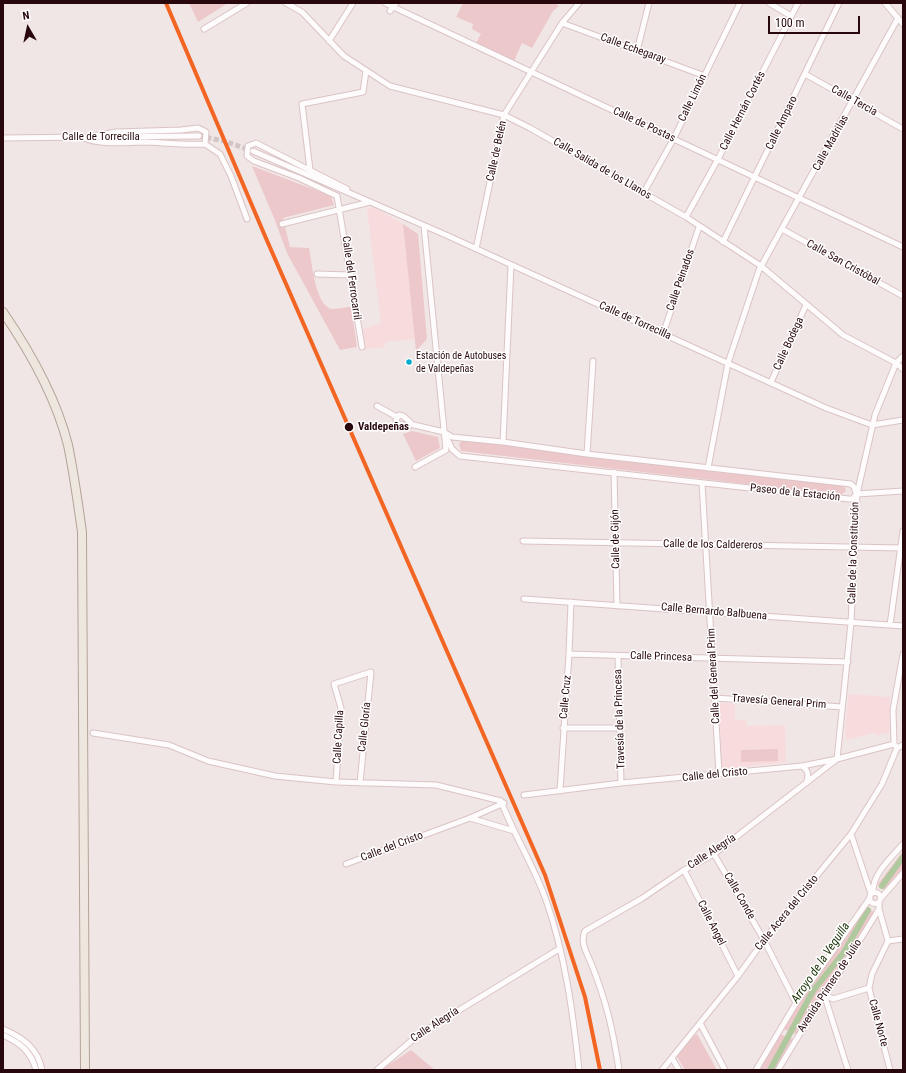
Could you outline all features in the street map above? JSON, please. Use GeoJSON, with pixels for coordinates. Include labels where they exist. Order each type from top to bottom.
{"type":"FeatureCollection","features":[{"type":"Feature","properties":{"kind":"main road"},"geometry":{"type":"LineString","coordinates":[[3,312],[20,338],[54,404],[68,444],[82,532],[86,1070]]}},
{"type":"Feature","properties":{"kind":"street"},"geometry":{"type":"LineString","coordinates":[[204,29],[247,3]]}},
{"type":"Feature","properties":{"kind":"street","name":"Calle Salida de los Llanos"},"geometry":{"type":"LineString","coordinates":[[286,3],[302,12],[344,56],[390,86],[504,116],[644,192],[686,217],[699,227],[761,266],[806,305],[843,334],[896,363],[903,369]]}},
{"type":"Feature","properties":{"kind":"street"},"geometry":{"type":"LineString","coordinates":[[329,41],[353,3]]}},
{"type":"Feature","properties":{"kind":"street","name":"Calle de Postas"},"geometry":{"type":"LineString","coordinates":[[384,3],[674,138],[903,247]]}},
{"type":"Feature","properties":{"kind":"street","name":"Calle de Belén"},"geometry":{"type":"LineString","coordinates":[[476,249],[504,116],[562,23],[579,3]]}},
{"type":"Feature","properties":{"kind":"street"},"geometry":{"type":"LineString","coordinates":[[637,51],[649,3]]}},
{"type":"Feature","properties":{"kind":"street","name":"Calle Limón"},"geometry":{"type":"LineString","coordinates":[[644,192],[674,138],[740,3]]}},
{"type":"Feature","properties":{"kind":"street"},"geometry":{"type":"LineString","coordinates":[[769,3],[791,16]]}},
{"type":"Feature","properties":{"kind":"street","name":"Calle Hernán Cortés"},"geometry":{"type":"LineString","coordinates":[[686,217],[718,159],[798,3]]}},
{"type":"Feature","properties":{"kind":"street","name":"Calle Amparo"},"geometry":{"type":"LineString","coordinates":[[723,242],[806,74],[839,3]]}},
{"type":"Feature","properties":{"kind":"street"},"geometry":{"type":"LineString","coordinates":[[885,3],[903,24]]}},
{"type":"Feature","properties":{"kind":"street","name":"Calle Madrilas"},"geometry":{"type":"LineString","coordinates":[[728,363],[761,266],[800,199],[898,18]]}},
{"type":"Feature","properties":{"kind":"street","name":"Calle Echegaray"},"geometry":{"type":"LineString","coordinates":[[562,23],[705,76]]}},
{"type":"Feature","properties":{"kind":"street"},"geometry":{"type":"LineString","coordinates":[[310,170],[302,104],[362,92],[366,71]]}},
{"type":"Feature","properties":{"kind":"street","name":"Calle Tercia"},"geometry":{"type":"LineString","coordinates":[[806,74],[903,129]]}},
{"type":"Feature","properties":{"kind":"street"},"geometry":{"type":"LineString","coordinates":[[87,137],[116,132],[198,128],[206,132],[206,144]]}},
{"type":"Feature","properties":{"kind":"street","name":"Calle de Torrecilla"},"geometry":{"type":"LineString","coordinates":[[3,138],[198,136]]}},
{"type":"Feature","properties":{"kind":"street"},"geometry":{"type":"LineString","coordinates":[[81,137],[93,142],[206,144],[220,154],[231,176],[247,219]]}},
{"type":"Feature","properties":{"kind":"street"},"geometry":{"type":"LineString","coordinates":[[341,209],[338,196],[299,178],[254,161],[247,156],[248,146],[256,143],[383,208]]}},
{"type":"Feature","properties":{"kind":"street","name":"Calle de Torrecilla"},"geometry":{"type":"LineString","coordinates":[[253,151],[476,249],[826,408],[872,425],[903,420]]}},
{"type":"Feature","properties":{"kind":"street"},"geometry":{"type":"LineString","coordinates":[[282,224],[370,202]]}},
{"type":"Feature","properties":{"kind":"street","name":"Calle del Ferrocarril"},"geometry":{"type":"LineString","coordinates":[[341,209],[362,348]]}},
{"type":"Feature","properties":{"kind":"street"},"geometry":{"type":"LineString","coordinates":[[415,467],[446,450],[424,226]]}},
{"type":"Feature","properties":{"kind":"street","name":"Calle Peinados"},"geometry":{"type":"LineString","coordinates":[[662,334],[699,227]]}},
{"type":"Feature","properties":{"kind":"street","name":"Calle San Cristóbal"},"geometry":{"type":"LineString","coordinates":[[782,229],[903,296]]}},
{"type":"Feature","properties":{"kind":"street"},"geometry":{"type":"LineString","coordinates":[[502,442],[511,265]]}},
{"type":"Feature","properties":{"kind":"street"},"geometry":{"type":"LineString","coordinates":[[317,274],[351,275]]}},
{"type":"Feature","properties":{"kind":"street","name":"Calle Bodega"},"geometry":{"type":"LineString","coordinates":[[770,382],[806,305]]}},
{"type":"Feature","properties":{"kind":"street","name":"Calle de la Constitución"},"geometry":{"type":"LineString","coordinates":[[837,760],[852,623],[853,548],[857,494],[872,425],[885,387],[896,363],[903,356]]}},
{"type":"Feature","properties":{"kind":"street"},"geometry":{"type":"LineString","coordinates":[[587,454],[593,361]]}},
{"type":"Feature","properties":{"kind":"street"},"geometry":{"type":"LineString","coordinates":[[708,468],[728,363]]}},
{"type":"Feature","properties":{"kind":"street"},"geometry":{"type":"LineString","coordinates":[[377,406],[397,417],[399,415],[403,416],[410,424],[409,426],[398,424],[397,417]]}},
{"type":"Feature","properties":{"kind":"street","name":"Paseo de la Estación"},"geometry":{"type":"LineString","coordinates":[[410,424],[444,432],[452,437],[851,484],[857,494],[849,499],[460,456],[452,448],[444,432]]}},
{"type":"Feature","properties":{"kind":"street","name":"Calle de Gijón"},"geometry":{"type":"LineString","coordinates":[[614,472],[617,606]]}},
{"type":"Feature","properties":{"kind":"street","name":"Calle del General Prim"},"geometry":{"type":"LineString","coordinates":[[702,483],[711,612],[719,774]]}},
{"type":"Feature","properties":{"kind":"street"},"geometry":{"type":"LineString","coordinates":[[857,494],[903,491]]}},
{"type":"Feature","properties":{"kind":"street"},"geometry":{"type":"LineString","coordinates":[[890,625],[902,548],[903,531]]}},
{"type":"Feature","properties":{"kind":"street","name":"Calle de los Caldereros"},"geometry":{"type":"LineString","coordinates":[[523,541],[902,548]]}},
{"type":"Feature","properties":{"kind":"street","name":"Calle Bernardo Balbuena"},"geometry":{"type":"LineString","coordinates":[[524,599],[903,626]]}},
{"type":"Feature","properties":{"kind":"street","name":"Calle Cruz"},"geometry":{"type":"LineString","coordinates":[[560,791],[571,602]]}},
{"type":"Feature","properties":{"kind":"street","name":"Calle Princesa"},"geometry":{"type":"LineString","coordinates":[[569,654],[848,662]]}},
{"type":"Feature","properties":{"kind":"street"},"geometry":{"type":"LineString","coordinates":[[896,746],[893,710],[903,654]]}},
{"type":"Feature","properties":{"kind":"street","name":"Travesía de la Princesa"},"geometry":{"type":"LineString","coordinates":[[618,656],[619,728],[622,783]]}},
{"type":"Feature","properties":{"kind":"street","name":"Calle Capilla"},"geometry":{"type":"LineString","coordinates":[[336,782],[341,708],[334,684],[371,672]]}},
{"type":"Feature","properties":{"kind":"street","name":"Calle Gloría"},"geometry":{"type":"LineString","coordinates":[[360,783],[371,672]]}},
{"type":"Feature","properties":{"kind":"street","name":"Travesía General Prim"},"geometry":{"type":"LineString","coordinates":[[715,698],[842,706]]}},
{"type":"Feature","properties":{"kind":"street"},"geometry":{"type":"LineString","coordinates":[[563,728],[619,728]]}},
{"type":"Feature","properties":{"kind":"street"},"geometry":{"type":"LineString","coordinates":[[93,733],[169,746],[208,761],[275,776],[336,782],[436,785],[501,801],[546,900],[559,949],[573,1018],[579,1070]]}},
{"type":"Feature","properties":{"kind":"street","name":"Calle del Cristo"},"geometry":{"type":"LineString","coordinates":[[524,795],[622,783],[682,779],[802,766],[837,760],[903,745]]}},
{"type":"Feature","properties":{"kind":"street","name":"Calle Acera del Cristo"},"geometry":{"type":"LineString","coordinates":[[662,1070],[738,976],[764,940],[852,834],[882,784],[896,746]]}},
{"type":"Feature","properties":{"kind":"street","name":"Calle Alegría"},"geometry":{"type":"LineString","coordinates":[[618,1070],[610,1021],[603,994],[584,947],[582,936],[585,931],[642,899],[684,870],[714,854],[777,807],[807,781],[837,760]]}},
{"type":"Feature","properties":{"kind":"street"},"geometry":{"type":"LineString","coordinates":[[802,766],[805,768],[808,776],[807,781]]}},
{"type":"Feature","properties":{"kind":"street","name":"Calle del Cristo"},"geometry":{"type":"LineString","coordinates":[[346,864],[470,818],[503,803]]}},
{"type":"Feature","properties":{"kind":"street"},"geometry":{"type":"LineString","coordinates":[[470,818],[514,831]]}},
{"type":"Feature","properties":{"kind":"street"},"geometry":{"type":"LineString","coordinates":[[852,834],[874,903],[880,900],[903,873]]}},
{"type":"Feature","properties":{"kind":"street","name":"Avenida Primero de Julio"},"geometry":{"type":"LineString","coordinates":[[756,1070],[796,1003],[871,895],[873,884],[877,876],[903,844]]}},
{"type":"Feature","properties":{"kind":"street","name":"Calle Conde"},"geometry":{"type":"LineString","coordinates":[[714,854],[764,940],[796,1003]]}},
{"type":"Feature","properties":{"kind":"street","name":"Calle Angel"},"geometry":{"type":"LineString","coordinates":[[684,870],[738,976]]}},
{"type":"Feature","properties":{"kind":"street"},"geometry":{"type":"LineString","coordinates":[[871,895],[878,893],[880,900],[879,909],[888,941],[903,939]]}},
{"type":"Feature","properties":{"kind":"street","name":"Avenida Primero de Julio"},"geometry":{"type":"LineString","coordinates":[[778,1070],[824,994],[854,951],[879,909]]}},
{"type":"Feature","properties":{"kind":"street","name":"Calle Norte"},"geometry":{"type":"LineString","coordinates":[[888,941],[872,974],[869,988],[890,1070]]}},
{"type":"Feature","properties":{"kind":"street","name":"Calle Alegría"},"geometry":{"type":"LineString","coordinates":[[378,1070],[417,1036],[559,949]]}},
{"type":"Feature","properties":{"kind":"street"},"geometry":{"type":"LineString","coordinates":[[824,994],[833,999],[869,988]]}},
{"type":"Feature","properties":{"kind":"street"},"geometry":{"type":"LineString","coordinates":[[824,994],[848,1070]]}},
{"type":"Feature","properties":{"kind":"street"},"geometry":{"type":"LineString","coordinates":[[700,1023],[725,1070]]}},
{"type":"Feature","properties":{"kind":"street"},"geometry":{"type":"LineString","coordinates":[[3,1029],[21,1038],[31,1046],[39,1058],[42,1070]]}},
{"type":"Feature","properties":{"kind":"street"},"geometry":{"type":"LineString","coordinates":[[3,1035],[24,1048],[34,1061],[36,1070]]}},
{"type":"Feature","properties":{"kind":"street"},"geometry":{"type":"LineString","coordinates":[[672,1058],[679,1070]]}},
{"type":"Feature","properties":{"kind":"shaded area"},"geometry":{"type":"Polygon","coordinates":[[[189,3],[228,3],[198,22],[189,3]]]}},
{"type":"Feature","properties":{"kind":"shaded area"},"geometry":{"type":"Polygon","coordinates":[[[463,3],[555,3],[559,6],[553,11],[532,48],[522,43],[514,61],[476,43],[481,34],[472,29],[473,24],[456,17],[463,3]]]}},
{"type":"Feature","properties":{"kind":"shaded area"},"geometry":{"type":"Polygon","coordinates":[[[252,166],[331,196],[334,205],[283,218],[290,247],[309,248],[315,283],[326,306],[332,309],[351,307],[357,347],[340,350],[287,253],[252,166]]]}},
{"type":"Feature","properties":{"kind":"shaded area"},"geometry":{"type":"Polygon","coordinates":[[[373,207],[403,224],[415,339],[385,342],[385,347],[366,349],[363,329],[381,323],[367,209],[373,207]]]}},
{"type":"Feature","properties":{"kind":"shaded area"},"geometry":{"type":"Polygon","coordinates":[[[403,224],[418,234],[427,339],[416,351],[403,224]]]}},
{"type":"Feature","properties":{"kind":"shaded area"},"geometry":{"type":"Polygon","coordinates":[[[412,431],[438,437],[440,448],[416,461],[403,434],[412,431]]]}},
{"type":"Feature","properties":{"kind":"shaded area"},"geometry":{"type":"Polygon","coordinates":[[[462,440],[844,486],[846,491],[841,495],[461,451],[459,444],[462,440]]]}},
{"type":"Feature","properties":{"kind":"shaded area"},"geometry":{"type":"Polygon","coordinates":[[[849,694],[890,697],[889,733],[877,735],[874,733],[846,740],[845,730],[849,694]]]}},
{"type":"Feature","properties":{"kind":"shaded area"},"geometry":{"type":"Polygon","coordinates":[[[722,703],[735,704],[735,720],[746,720],[747,726],[785,725],[786,762],[722,769],[719,706],[722,703]]]}},
{"type":"Feature","properties":{"kind":"shaded area"},"geometry":{"type":"Polygon","coordinates":[[[778,749],[778,761],[741,762],[741,750],[778,749]]]}},
{"type":"Feature","properties":{"kind":"shaded area"},"geometry":{"type":"Polygon","coordinates":[[[903,851],[903,867],[885,890],[877,885],[903,851]]]}},
{"type":"Feature","properties":{"kind":"shaded area"},"geometry":{"type":"Polygon","coordinates":[[[860,905],[874,912],[865,928],[796,1034],[783,1029],[844,937],[860,905]]]}},
{"type":"Feature","properties":{"kind":"shaded area"},"geometry":{"type":"Polygon","coordinates":[[[778,1033],[795,1040],[776,1070],[760,1070],[778,1033]]]}},
{"type":"Feature","properties":{"kind":"shaded area"},"geometry":{"type":"Polygon","coordinates":[[[697,1034],[717,1070],[685,1070],[676,1055],[690,1038],[697,1034]]]}},
{"type":"Feature","properties":{"kind":"shaded area"},"geometry":{"type":"Polygon","coordinates":[[[411,1050],[435,1070],[381,1070],[411,1050]]]}},
{"type":"Feature","properties":{"kind":"waterway","name":"Arroyo de la Veguilla"},"geometry":{"type":"LineString","coordinates":[[882,886],[903,857]]}},
{"type":"Feature","properties":{"kind":"waterway","name":"Arroyo de la Veguilla"},"geometry":{"type":"LineString","coordinates":[[770,1070],[813,991],[844,952],[868,910]]}},
{"type":"Feature","properties":{"kind":"tunnel"},"geometry":{"type":"LineString","coordinates":[[199,136],[224,141],[253,151]]}},
{"type":"Feature","properties":{"kind":"transit line"},"geometry":{"type":"LineString","coordinates":[[166,3],[265,236],[545,875],[585,997],[600,1070]]}},
{"type":"Feature","properties":{"kind":"place","name":"Estación de Autobuses de Valdepeñas"},"geometry":{"type":"Point","coordinates":[409,362]}},
{"type":"Feature","properties":{"kind":"place","name":"Valdepeñas"},"geometry":{"type":"Point","coordinates":[349,427]}}]}
